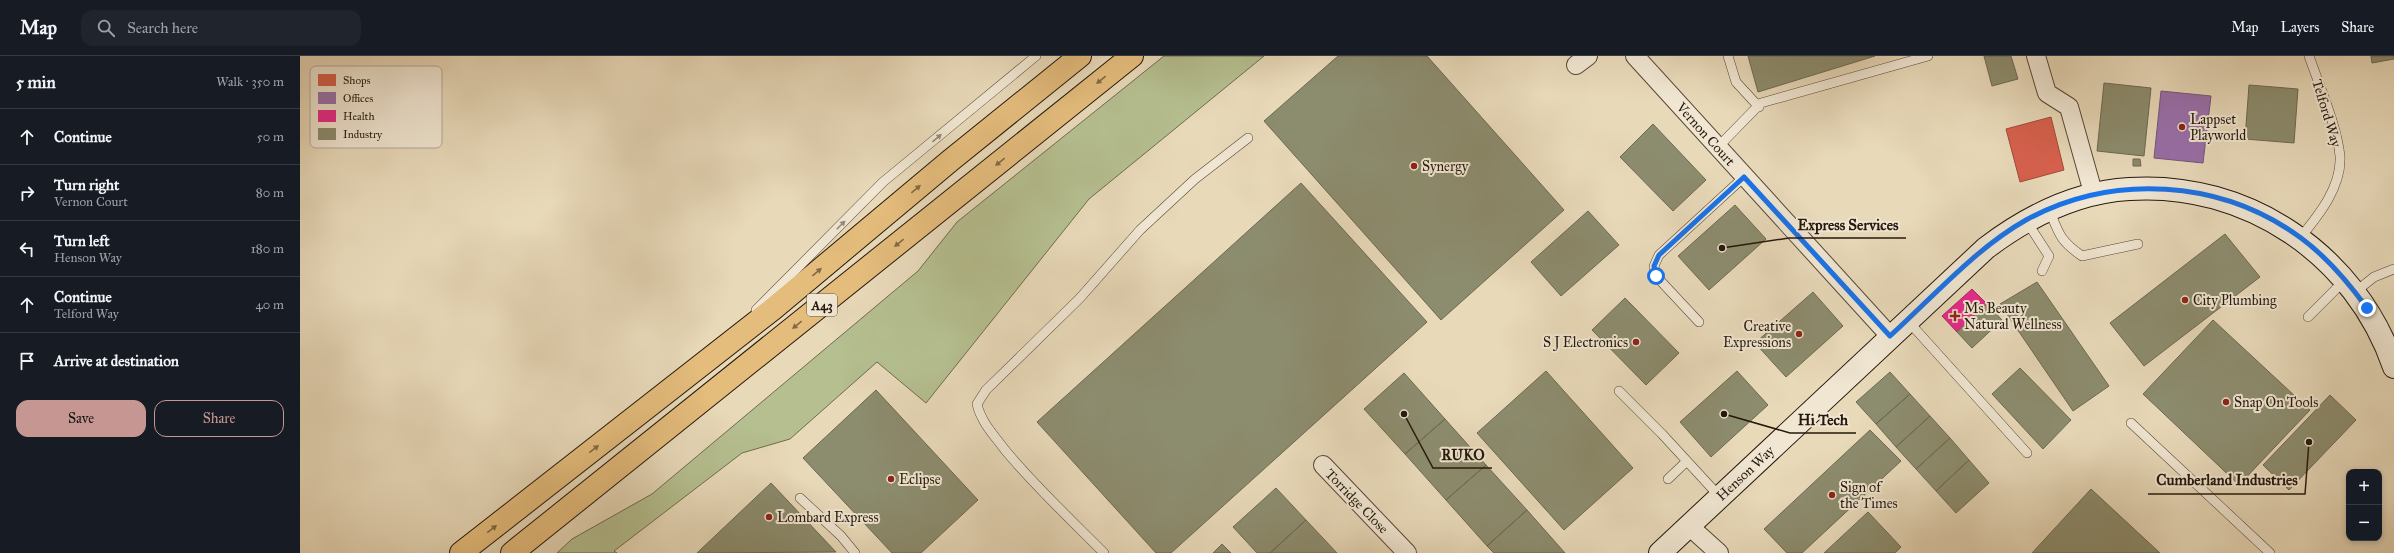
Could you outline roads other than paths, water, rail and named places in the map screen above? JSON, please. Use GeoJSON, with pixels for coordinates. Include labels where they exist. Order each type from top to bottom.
{"type":"FeatureCollection","features":[{"type":"Feature","properties":{"kind":"highway","name":"A43"},"geometry":{"type":"LineString","coordinates":[[461,553],[705,362],[1080,56]]}},
{"type":"Feature","properties":{"kind":"highway","name":"A43"},"geometry":{"type":"LineString","coordinates":[[512,553],[1132,56]]}},
{"type":"Feature","properties":{"kind":"street","name":"Vernon Court"},"geometry":{"type":"LineString","coordinates":[[1635,56],[1717,148],[1890,336]]}},
{"type":"Feature","properties":{"kind":"street"},"geometry":{"type":"LineString","coordinates":[[2036,56],[2047,93],[2069,107],[2094,196]]}},
{"type":"Feature","properties":{"kind":"street","name":"Henson Way"},"geometry":{"type":"LineString","coordinates":[[1660,553],[1890,336],[1986,248],[2026,220],[2049,209],[2094,196],[2127,189],[2152,188],[2213,196],[2238,204],[2300,238]]}},
{"type":"Feature","properties":{"kind":"street"},"geometry":{"type":"LineString","coordinates":[[2300,238],[2326,259],[2367,308],[2385,341],[2394,367]]}},
{"type":"Feature","properties":{"kind":"street","name":"Torridge Close"},"geometry":{"type":"LineString","coordinates":[[1323,466],[1407,553]]}},
{"type":"Feature","properties":{"kind":"street"},"geometry":{"type":"LineString","coordinates":[[1689,526],[1719,553]]}},
{"type":"Feature","properties":{"kind":"lane"},"geometry":{"type":"LineString","coordinates":[[705,362],[883,182],[1036,56]]}},
{"type":"Feature","properties":{"kind":"lane"},"geometry":{"type":"LineString","coordinates":[[1728,56],[1736,82],[1759,107]]}},
{"type":"Feature","properties":{"kind":"lane"},"geometry":{"type":"LineString","coordinates":[[1717,148],[1762,103],[1928,56]]}},
{"type":"Feature","properties":{"kind":"lane","name":"Telford Way"},"geometry":{"type":"LineString","coordinates":[[2300,238],[2326,204],[2336,178],[2340,157],[2309,56]]}},
{"type":"Feature","properties":{"kind":"lane"},"geometry":{"type":"LineString","coordinates":[[1104,553],[1031,480],[990,432],[980,416],[977,404],[986,390],[1080,298],[1140,230],[1195,179],[1248,138]]}},
{"type":"Feature","properties":{"kind":"lane"},"geometry":{"type":"LineString","coordinates":[[1699,322],[1656,276],[1654,266],[1659,255],[1744,177]]}},
{"type":"Feature","properties":{"kind":"lane"},"geometry":{"type":"LineString","coordinates":[[2049,209],[2061,239],[2066,245],[2082,256],[2138,244]]}},
{"type":"Feature","properties":{"kind":"lane"},"geometry":{"type":"LineString","coordinates":[[2026,220],[2049,256],[2042,271]]}},
{"type":"Feature","properties":{"kind":"lane"},"geometry":{"type":"LineString","coordinates":[[2308,317],[2350,286],[2394,268]]}},
{"type":"Feature","properties":{"kind":"lane"},"geometry":{"type":"LineString","coordinates":[[1908,320],[2027,453]]}},
{"type":"Feature","properties":{"kind":"lane"},"geometry":{"type":"LineString","coordinates":[[1619,391],[1720,497]]}},
{"type":"Feature","properties":{"kind":"lane"},"geometry":{"type":"LineString","coordinates":[[2131,423],[2270,553]]}},
{"type":"Feature","properties":{"kind":"lane"},"geometry":{"type":"LineString","coordinates":[[1668,479],[1687,461]]}},
{"type":"Feature","properties":{"kind":"lane"},"geometry":{"type":"LineString","coordinates":[[800,498],[841,536],[854,553]]}},
{"type":"Feature","properties":{"kind":"place","name":"Lappset Playworld"},"geometry":{"type":"Point","coordinates":[2182,127]}},
{"type":"Feature","properties":{"kind":"place","name":"Synergy"},"geometry":{"type":"Point","coordinates":[1414,166]}},
{"type":"Feature","properties":{"kind":"place","name":"Express Services"},"geometry":{"type":"Point","coordinates":[1722,248]}},
{"type":"Feature","properties":{"kind":"place","name":"City Plumbing"},"geometry":{"type":"Point","coordinates":[2185,300]}},
{"type":"Feature","properties":{"kind":"place","name":"Ms Beauty Natural Wellness"},"geometry":{"type":"Point","coordinates":[1955,316]}},
{"type":"Feature","properties":{"kind":"place","name":"Creative Expressions"},"geometry":{"type":"Point","coordinates":[1799,334]}},
{"type":"Feature","properties":{"kind":"place","name":"S J Electronics"},"geometry":{"type":"Point","coordinates":[1636,342]}},
{"type":"Feature","properties":{"kind":"place","name":"Snap On Tools"},"geometry":{"type":"Point","coordinates":[2226,402]}},
{"type":"Feature","properties":{"kind":"place","name":"RUKO"},"geometry":{"type":"Point","coordinates":[1404,414]}},
{"type":"Feature","properties":{"kind":"place","name":"Hi Tech"},"geometry":{"type":"Point","coordinates":[1724,414]}},
{"type":"Feature","properties":{"kind":"place","name":"Cumberland Industries"},"geometry":{"type":"Point","coordinates":[2309,442]}},
{"type":"Feature","properties":{"kind":"place","name":"Eclipse"},"geometry":{"type":"Point","coordinates":[891,479]}},
{"type":"Feature","properties":{"kind":"place","name":"Sign of the Times"},"geometry":{"type":"Point","coordinates":[1832,495]}},
{"type":"Feature","properties":{"kind":"place","name":"Lombard Express"},"geometry":{"type":"Point","coordinates":[769,517]}}]}
